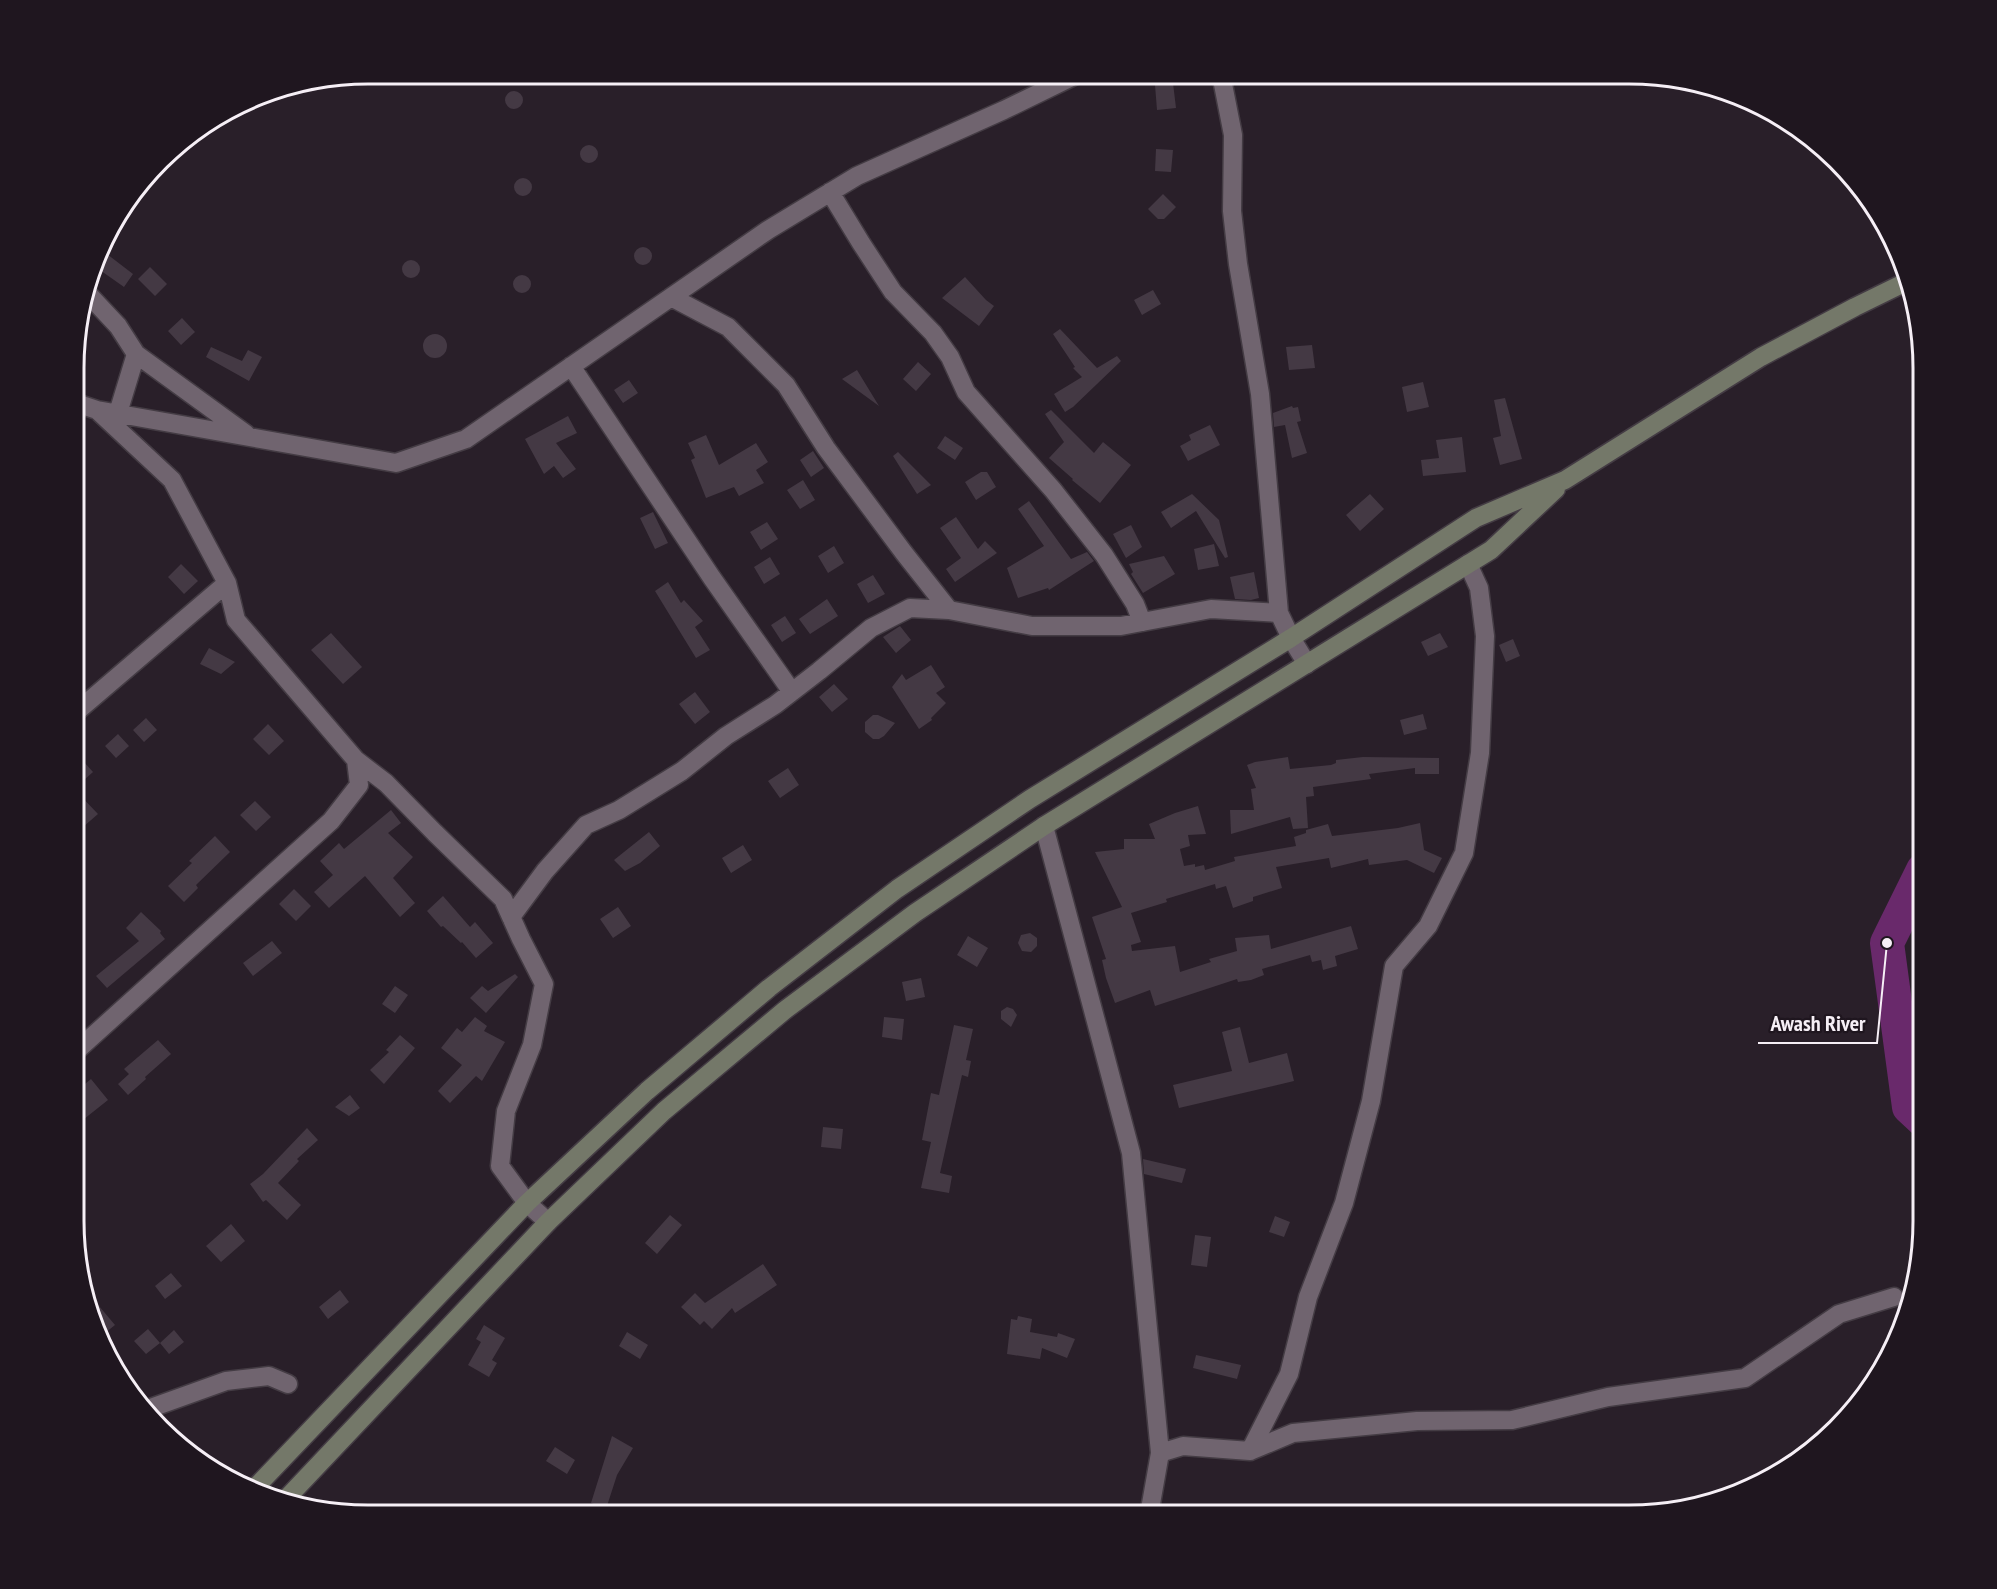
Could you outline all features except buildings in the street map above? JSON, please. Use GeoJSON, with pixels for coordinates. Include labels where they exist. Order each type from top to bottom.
{"type":"FeatureCollection","features":[{"type":"Feature","properties":{"kind":"main road"},"geometry":{"type":"LineString","coordinates":[[259,1483],[527,1203],[647,1091],[770,988],[897,889],[1030,799],[1291,638],[1476,518],[1565,480],[1761,357],[1900,285]]}},
{"type":"Feature","properties":{"kind":"main road"},"geometry":{"type":"LineString","coordinates":[[291,1494],[548,1222],[664,1111],[785,1010],[915,913],[1044,826],[1491,550],[1565,480]]}},
{"type":"Feature","properties":{"kind":"street"},"geometry":{"type":"LineString","coordinates":[[84,406],[97,410],[396,463],[466,439],[768,230],[857,176],[1057,84]]}},
{"type":"Feature","properties":{"kind":"street"},"geometry":{"type":"LineString","coordinates":[[1223,84],[1233,135],[1232,212],[1238,264],[1260,394],[1279,613],[1307,663]]}},
{"type":"Feature","properties":{"kind":"street"},"geometry":{"type":"LineString","coordinates":[[830,192],[893,292],[933,333],[945,349],[966,392],[1053,490],[1104,555],[1135,604],[1142,622]]}},
{"type":"Feature","properties":{"kind":"street"},"geometry":{"type":"LineString","coordinates":[[671,297],[728,327],[786,385],[826,448],[949,610]]}},
{"type":"Feature","properties":{"kind":"street"},"geometry":{"type":"LineString","coordinates":[[93,299],[118,326],[136,354],[250,437]]}},
{"type":"Feature","properties":{"kind":"street"},"geometry":{"type":"LineString","coordinates":[[118,413],[136,354]]}},
{"type":"Feature","properties":{"kind":"street"},"geometry":{"type":"LineString","coordinates":[[571,366],[648,483],[792,692]]}},
{"type":"Feature","properties":{"kind":"street"},"geometry":{"type":"LineString","coordinates":[[97,410],[172,480],[227,583],[236,620],[356,760],[387,783],[503,899],[544,984],[532,1045],[506,1111],[501,1166],[527,1203],[548,1222]]}},
{"type":"Feature","properties":{"kind":"street"},"geometry":{"type":"LineString","coordinates":[[1250,1451],[1289,1374],[1308,1297],[1344,1203],[1371,1101],[1394,966],[1428,926],[1464,853],[1480,753],[1485,636],[1479,588],[1468,564]]}},
{"type":"Feature","properties":{"kind":"street"},"geometry":{"type":"LineString","coordinates":[[84,705],[227,583]]}},
{"type":"Feature","properties":{"kind":"street"},"geometry":{"type":"LineString","coordinates":[[511,917],[545,872],[586,825],[619,810],[682,771],[726,736],[775,705],[871,628],[910,608],[949,610],[1032,626],[1121,626],[1211,609],[1279,613]]}},
{"type":"Feature","properties":{"kind":"street"},"geometry":{"type":"LineString","coordinates":[[84,1044],[331,821],[359,785],[356,760]]}},
{"type":"Feature","properties":{"kind":"street"},"geometry":{"type":"LineString","coordinates":[[1044,826],[1131,1153],[1160,1453],[1151,1505]]}},
{"type":"Feature","properties":{"kind":"street"},"geometry":{"type":"LineString","coordinates":[[1160,1453],[1183,1446],[1250,1451],[1293,1433],[1417,1421],[1512,1420],[1608,1396],[1745,1378],[1839,1314],[1894,1297]]}},
{"type":"Feature","properties":{"kind":"street"},"geometry":{"type":"LineString","coordinates":[[154,1407],[226,1381],[269,1376],[288,1384]]}},
{"type":"Feature","properties":{"kind":"waterway"},"geometry":{"type":"LineString","coordinates":[[1913,890],[1887,943],[1909,1107],[1913,1111]]}},
{"type":"Feature","properties":{"kind":"place","name":"Awash River"},"geometry":{"type":"Point","coordinates":[1887,943]}}]}
